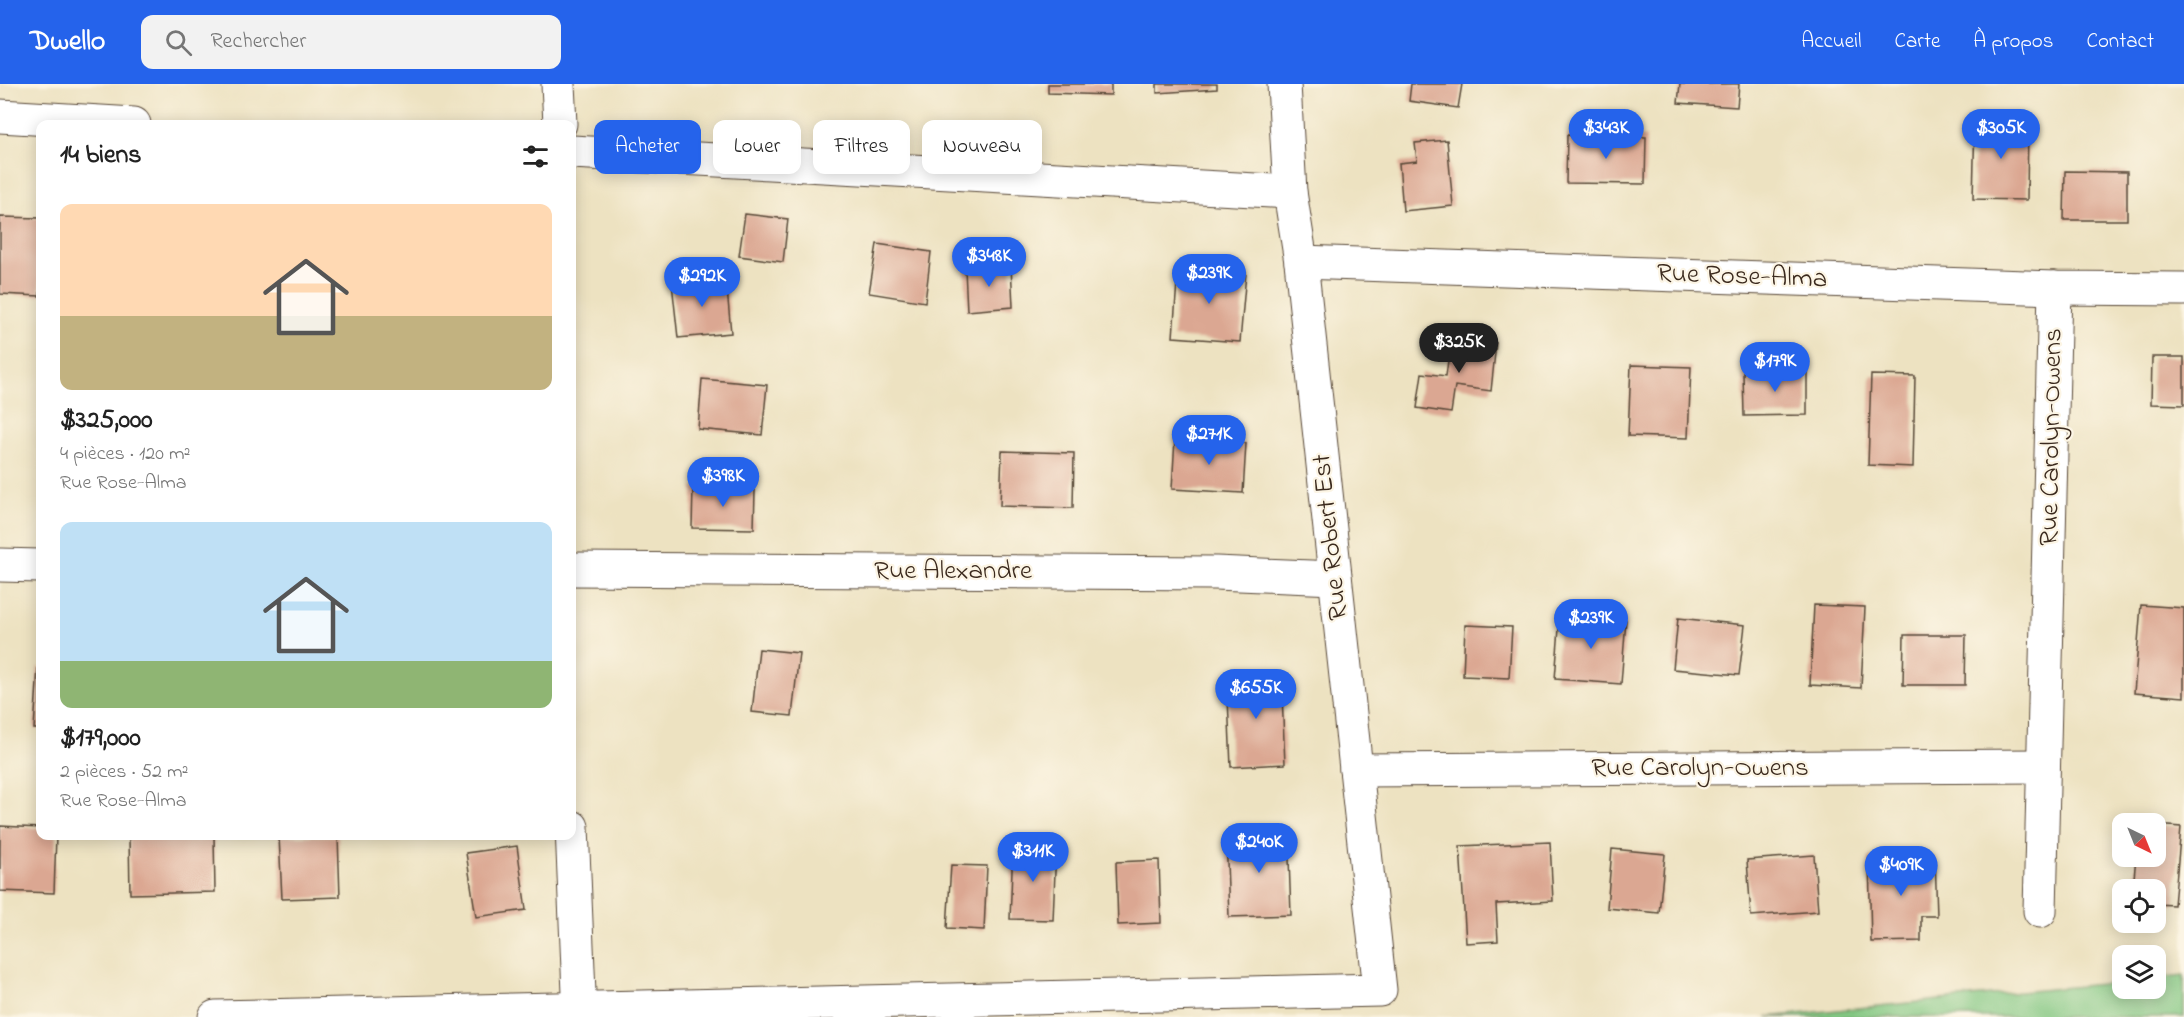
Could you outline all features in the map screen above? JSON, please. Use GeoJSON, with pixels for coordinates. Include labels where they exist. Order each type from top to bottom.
{"type":"FeatureCollection","features":[{"type":"Feature","properties":{"kind":"street"},"geometry":{"type":"LineString","coordinates":[[558,84],[560,120]]}},
{"type":"Feature","properties":{"kind":"street","name":"Rue Robert Est"},"geometry":{"type":"LineString","coordinates":[[580,1013],[1380,990],[1301,262],[1290,192],[1284,84]]}},
{"type":"Feature","properties":{"kind":"street"},"geometry":{"type":"LineString","coordinates":[[0,116],[67,120]]}},
{"type":"Feature","properties":{"kind":"street"},"geometry":{"type":"LineString","coordinates":[[576,152],[1290,192]]}},
{"type":"Feature","properties":{"kind":"street","name":"Rue Rose-Alma"},"geometry":{"type":"LineString","coordinates":[[1301,262],[2055,288],[2184,289]]}},
{"type":"Feature","properties":{"kind":"street","name":"Rue Carolyn-Owens"},"geometry":{"type":"LineString","coordinates":[[2040,911],[2055,288]]}},
{"type":"Feature","properties":{"kind":"street"},"geometry":{"type":"LineString","coordinates":[[0,565],[36,566]]}},
{"type":"Feature","properties":{"kind":"street","name":"Rue Alexandre"},"geometry":{"type":"LineString","coordinates":[[576,568],[1216,573],[1335,578]]}},
{"type":"Feature","properties":{"kind":"street","name":"Rue Carolyn-Owens"},"geometry":{"type":"LineString","coordinates":[[1356,770],[2043,766]]}},
{"type":"Feature","properties":{"kind":"street"},"geometry":{"type":"LineString","coordinates":[[215,1017],[580,1013],[573,840]]}},
{"type":"Feature","properties":{"kind":"green space"},"geometry":{"type":"Polygon","coordinates":[[[2184,975],[2184,1017],[1767,1017],[2112,983],[2112,999],[2166,999],[2166,977],[2184,975]]]}},
{"type":"Feature","properties":{"kind":"building"},"geometry":{"type":"Polygon","coordinates":[[[1048,84],[1111,84],[1111,95],[1048,93],[1048,84]]]}},
{"type":"Feature","properties":{"kind":"building"},"geometry":{"type":"Polygon","coordinates":[[[1157,84],[1217,84],[1217,89],[1157,93],[1157,84]]]}},
{"type":"Feature","properties":{"kind":"building"},"geometry":{"type":"Polygon","coordinates":[[[1411,84],[1462,84],[1458,108],[1409,101],[1411,84]]]}},
{"type":"Feature","properties":{"kind":"building"},"geometry":{"type":"Polygon","coordinates":[[[1680,84],[1739,84],[1737,107],[1678,103],[1680,84]]]}},
{"type":"Feature","properties":{"kind":"building"},"geometry":{"type":"Polygon","coordinates":[[[1975,120],[2028,121],[2027,200],[1973,199],[1975,120]]]}},
{"type":"Feature","properties":{"kind":"building"},"geometry":{"type":"Polygon","coordinates":[[[1567,135],[1646,137],[1645,184],[1566,183],[1567,135]]]}},
{"type":"Feature","properties":{"kind":"building"},"geometry":{"type":"Polygon","coordinates":[[[1447,140],[1453,206],[1403,211],[1399,163],[1417,161],[1415,143],[1447,140]]]}},
{"type":"Feature","properties":{"kind":"building"},"geometry":{"type":"Polygon","coordinates":[[[2065,171],[2127,172],[2127,220],[2064,220],[2065,171]]]}},
{"type":"Feature","properties":{"kind":"building"},"geometry":{"type":"Polygon","coordinates":[[[745,214],[788,219],[783,262],[739,256],[745,214]]]}},
{"type":"Feature","properties":{"kind":"building"},"geometry":{"type":"Polygon","coordinates":[[[0,217],[36,218],[36,296],[0,294],[0,217]]]}},
{"type":"Feature","properties":{"kind":"building"},"geometry":{"type":"Polygon","coordinates":[[[877,244],[931,252],[925,302],[869,293],[877,244]]]}},
{"type":"Feature","properties":{"kind":"building"},"geometry":{"type":"Polygon","coordinates":[[[1011,265],[1013,307],[967,311],[965,269],[1011,265]]]}},
{"type":"Feature","properties":{"kind":"building"},"geometry":{"type":"Polygon","coordinates":[[[1178,268],[1246,273],[1240,342],[1173,337],[1178,268]]]}},
{"type":"Feature","properties":{"kind":"building"},"geometry":{"type":"Polygon","coordinates":[[[726,278],[731,333],[678,338],[672,283],[726,278]]]}},
{"type":"Feature","properties":{"kind":"building"},"geometry":{"type":"Polygon","coordinates":[[[1451,338],[1496,343],[1491,391],[1455,386],[1451,413],[1417,408],[1422,373],[1446,376],[1451,338]]]}},
{"type":"Feature","properties":{"kind":"building"},"geometry":{"type":"Polygon","coordinates":[[[2152,357],[2184,357],[2184,405],[2151,404],[2152,357]]]}},
{"type":"Feature","properties":{"kind":"building"},"geometry":{"type":"Polygon","coordinates":[[[1631,365],[1691,367],[1688,438],[1628,436],[1631,365]]]}},
{"type":"Feature","properties":{"kind":"building"},"geometry":{"type":"Polygon","coordinates":[[[1807,371],[1807,415],[1744,416],[1743,372],[1807,371]]]}},
{"type":"Feature","properties":{"kind":"building"},"geometry":{"type":"Polygon","coordinates":[[[1871,375],[1915,376],[1913,467],[1868,465],[1871,375]]]}},
{"type":"Feature","properties":{"kind":"building"},"geometry":{"type":"Polygon","coordinates":[[[702,379],[767,385],[762,435],[698,429],[702,379]]]}},
{"type":"Feature","properties":{"kind":"building"},"geometry":{"type":"Polygon","coordinates":[[[1175,439],[1246,443],[1243,493],[1172,489],[1175,439]]]}},
{"type":"Feature","properties":{"kind":"building"},"geometry":{"type":"Polygon","coordinates":[[[1002,451],[1074,453],[1073,508],[1000,506],[1002,451]]]}},
{"type":"Feature","properties":{"kind":"building"},"geometry":{"type":"Polygon","coordinates":[[[693,487],[755,490],[754,529],[692,528],[693,487]]]}},
{"type":"Feature","properties":{"kind":"building"},"geometry":{"type":"Polygon","coordinates":[[[1814,605],[1865,607],[1861,688],[1810,685],[1814,605]]]}},
{"type":"Feature","properties":{"kind":"building"},"geometry":{"type":"Polygon","coordinates":[[[2141,605],[2184,608],[2184,697],[2134,693],[2141,605]]]}},
{"type":"Feature","properties":{"kind":"building"},"geometry":{"type":"Polygon","coordinates":[[[1560,616],[1626,620],[1621,684],[1555,679],[1560,616]]]}},
{"type":"Feature","properties":{"kind":"building"},"geometry":{"type":"Polygon","coordinates":[[[1678,618],[1745,625],[1739,675],[1673,669],[1678,618]]]}},
{"type":"Feature","properties":{"kind":"building"},"geometry":{"type":"Polygon","coordinates":[[[1465,625],[1512,627],[1509,678],[1463,676],[1465,625]]]}},
{"type":"Feature","properties":{"kind":"building"},"geometry":{"type":"Polygon","coordinates":[[[1904,635],[1966,635],[1965,685],[1903,685],[1904,635]]]}},
{"type":"Feature","properties":{"kind":"building"},"geometry":{"type":"Polygon","coordinates":[[[759,649],[799,653],[792,716],[752,712],[759,649]]]}},
{"type":"Feature","properties":{"kind":"building"},"geometry":{"type":"Polygon","coordinates":[[[1281,672],[1285,764],[1231,767],[1227,675],[1281,672]]]}},
{"type":"Feature","properties":{"kind":"building"},"geometry":{"type":"Polygon","coordinates":[[[36,698],[36,729],[34,729],[36,698]]]}},
{"type":"Feature","properties":{"kind":"building"},"geometry":{"type":"Polygon","coordinates":[[[0,826],[36,828],[36,840],[56,840],[54,893],[0,891],[0,826]]]}},
{"type":"Feature","properties":{"kind":"building"},"geometry":{"type":"Polygon","coordinates":[[[2166,826],[2181,827],[2174,905],[2166,905],[2166,879],[2134,879],[2135,867],[2166,867],[2166,826]]]}},
{"type":"Feature","properties":{"kind":"building"},"geometry":{"type":"Polygon","coordinates":[[[1288,830],[1291,915],[1229,917],[1226,833],[1288,830]]]}},
{"type":"Feature","properties":{"kind":"building"},"geometry":{"type":"Polygon","coordinates":[[[129,840],[214,840],[215,892],[130,894],[129,840]]]}},
{"type":"Feature","properties":{"kind":"building"},"geometry":{"type":"Polygon","coordinates":[[[279,840],[338,840],[340,897],[282,899],[279,840]]]}},
{"type":"Feature","properties":{"kind":"building"},"geometry":{"type":"Polygon","coordinates":[[[1550,842],[1553,901],[1496,904],[1498,941],[1466,943],[1460,846],[1550,842]]]}},
{"type":"Feature","properties":{"kind":"building"},"geometry":{"type":"Polygon","coordinates":[[[517,846],[526,910],[476,917],[466,853],[517,846]]]}},
{"type":"Feature","properties":{"kind":"building"},"geometry":{"type":"Polygon","coordinates":[[[1013,846],[1056,847],[1053,920],[1010,919],[1013,846]]]}},
{"type":"Feature","properties":{"kind":"building"},"geometry":{"type":"Polygon","coordinates":[[[1612,849],[1665,854],[1659,913],[1607,908],[1612,849]]]}},
{"type":"Feature","properties":{"kind":"building"},"geometry":{"type":"Polygon","coordinates":[[[1814,855],[1818,911],[1751,916],[1747,860],[1814,855]]]}},
{"type":"Feature","properties":{"kind":"building"},"geometry":{"type":"Polygon","coordinates":[[[1935,857],[1937,916],[1921,916],[1921,941],[1871,942],[1869,858],[1935,857]]]}},
{"type":"Feature","properties":{"kind":"building"},"geometry":{"type":"Polygon","coordinates":[[[1159,860],[1161,923],[1118,925],[1116,862],[1159,860]]]}},
{"type":"Feature","properties":{"kind":"building"},"geometry":{"type":"Polygon","coordinates":[[[951,865],[987,866],[984,930],[947,928],[951,865]]]}}]}
